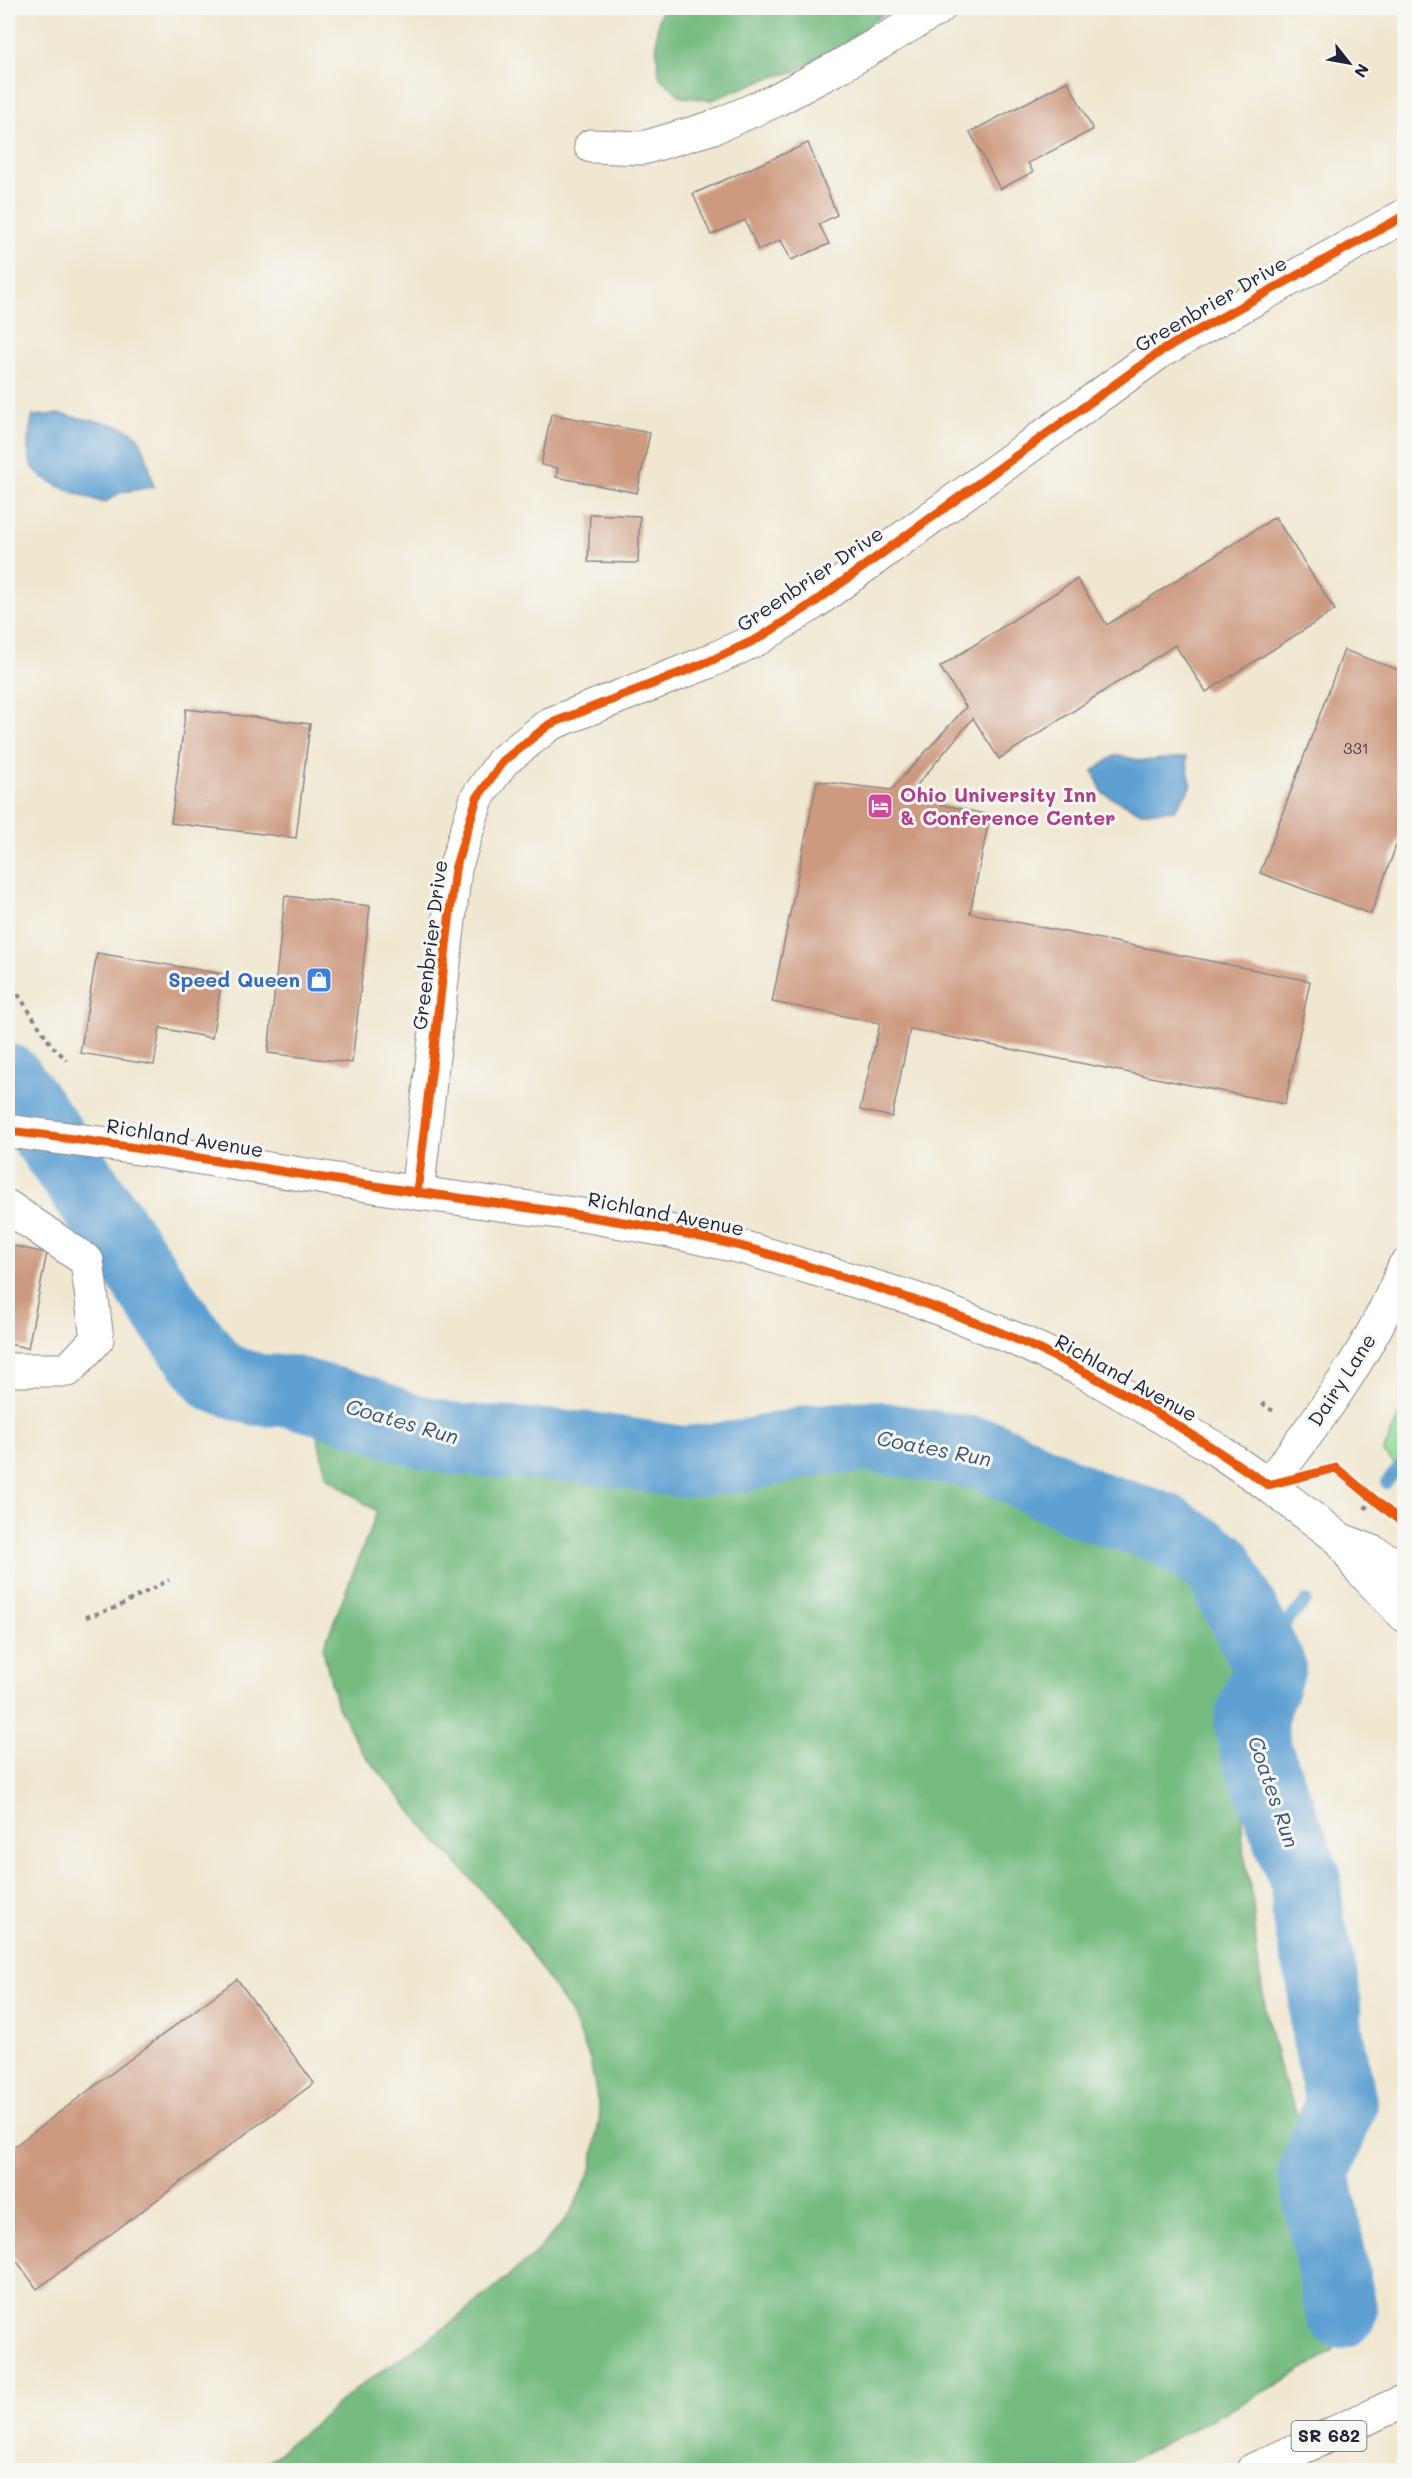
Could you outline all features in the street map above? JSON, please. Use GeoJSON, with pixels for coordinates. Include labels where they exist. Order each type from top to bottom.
{"type":"FeatureCollection","features":[{"type":"Feature","properties":{"kind":"main road"},"geometry":{"type":"LineString","coordinates":[[591,147],[643,148],[714,127],[774,101],[842,65],[939,8]]}},
{"type":"Feature","properties":{"kind":"main road","name":"Greenbrier Drive"},"geometry":{"type":"LineString","coordinates":[[417,1192],[454,869],[477,798],[503,761],[550,724],[708,662],[759,638],[812,604],[1161,351],[1404,216]]}},
{"type":"Feature","properties":{"kind":"main road","name":"Richland Avenue"},"geometry":{"type":"LineString","coordinates":[[8,1131],[590,1216],[745,1248],[915,1299],[1013,1338],[1080,1369],[1204,1442],[1268,1485],[1341,1540],[1373,1552],[1404,1569]]}},
{"type":"Feature","properties":{"kind":"main road"},"geometry":{"type":"LineString","coordinates":[[8,1207],[87,1261],[97,1339],[68,1370],[8,1370]]}},
{"type":"Feature","properties":{"kind":"main road","name":"Dairy Lane"},"geometry":{"type":"LineString","coordinates":[[1268,1485],[1318,1421],[1358,1360],[1392,1300],[1404,1267]]}},
{"type":"Feature","properties":{"kind":"main road","name":"Richland Avenue"},"geometry":{"type":"LineString","coordinates":[[1341,1540],[1358,1568],[1404,1615]]}},
{"type":"Feature","properties":{"kind":"main road","name":"SR 682"},"geometry":{"type":"LineString","coordinates":[[1253,2470],[1404,2401]]}},
{"type":"Feature","properties":{"kind":"path"},"geometry":{"type":"LineString","coordinates":[[8,979],[52,1046],[68,1060]]}},
{"type":"Feature","properties":{"kind":"path"},"geometry":{"type":"LineString","coordinates":[[1262,1403],[1273,1411]]}},
{"type":"Feature","properties":{"kind":"path"},"geometry":{"type":"LineString","coordinates":[[1364,1491],[1381,1504]]}},
{"type":"Feature","properties":{"kind":"path"},"geometry":{"type":"LineString","coordinates":[[86,1617],[115,1608],[169,1581]]}},
{"type":"Feature","properties":{"kind":"green space"},"geometry":{"type":"Polygon","coordinates":[[[662,8],[891,8],[844,44],[793,72],[765,79],[712,100],[682,97],[660,78],[656,43],[662,8]]]}},
{"type":"Feature","properties":{"kind":"green space"},"geometry":{"type":"Polygon","coordinates":[[[347,1381],[395,1399],[437,1430],[517,1431],[619,1455],[645,1457],[722,1452],[848,1424],[916,1425],[946,1431],[1008,1452],[1153,1510],[1214,1539],[1242,1584],[1254,1636],[1255,1690],[1245,1744],[1241,1797],[1243,1849],[1253,1903],[1257,1957],[1266,2012],[1280,2072],[1301,2123],[1345,2296],[1332,2351],[1251,2399],[1111,2470],[258,2470],[360,2386],[451,2323],[534,2255],[570,2214],[592,2168],[600,2114],[590,2059],[569,2010],[505,1916],[431,1835],[361,1750],[336,1702],[323,1649],[377,1512],[326,1476],[315,1424],[347,1381]]]}},
{"type":"Feature","properties":{"kind":"green space"},"geometry":{"type":"Polygon","coordinates":[[[1404,1404],[1404,1473],[1383,1453],[1404,1404]]]}},
{"type":"Feature","properties":{"kind":"water"},"geometry":{"type":"Polygon","coordinates":[[[58,414],[110,424],[135,434],[145,452],[154,487],[121,492],[104,503],[65,489],[38,473],[30,461],[28,448],[33,416],[58,414]]]}},
{"type":"Feature","properties":{"kind":"water"},"geometry":{"type":"Polygon","coordinates":[[[1116,755],[1142,761],[1186,757],[1191,787],[1174,810],[1140,812],[1103,793],[1093,771],[1116,755]]]}},
{"type":"Feature","properties":{"kind":"building"},"geometry":{"type":"Polygon","coordinates":[[[1068,81],[1093,130],[1028,163],[1033,172],[1000,189],[970,132],[1068,81]]]}},
{"type":"Feature","properties":{"kind":"building"},"geometry":{"type":"Polygon","coordinates":[[[808,143],[837,215],[819,224],[829,244],[791,260],[781,240],[758,250],[745,220],[711,235],[693,194],[808,143]]]}},
{"type":"Feature","properties":{"kind":"building"},"geometry":{"type":"Polygon","coordinates":[[[551,414],[650,433],[637,493],[556,477],[558,468],[541,465],[551,414]]]}},
{"type":"Feature","properties":{"kind":"building"},"geometry":{"type":"Polygon","coordinates":[[[590,514],[640,516],[638,563],[588,562],[590,514]]]}},
{"type":"Feature","properties":{"kind":"building","name":"Ohio University Inn & Conference Center"},"geometry":{"type":"Polygon","coordinates":[[[1275,517],[1335,610],[1206,692],[1175,645],[999,759],[973,718],[907,797],[990,815],[970,913],[1310,981],[1285,1104],[910,1029],[892,1117],[860,1110],[880,1023],[772,1002],[817,781],[891,790],[966,707],[940,667],[1077,579],[1107,625],[1275,517]]]}},
{"type":"Feature","properties":{"kind":"building"},"geometry":{"type":"Polygon","coordinates":[[[1344,650],[1404,672],[1404,824],[1371,914],[1260,873],[1344,650]]]}},
{"type":"Feature","properties":{"kind":"building"},"geometry":{"type":"Polygon","coordinates":[[[186,709],[310,724],[296,838],[171,823],[186,709]]]}},
{"type":"Feature","properties":{"kind":"building","name":"Speed Queen"},"geometry":{"type":"Polygon","coordinates":[[[285,896],[370,906],[352,1063],[268,1053],[285,896]]]}},
{"type":"Feature","properties":{"kind":"building"},"geometry":{"type":"Polygon","coordinates":[[[97,953],[223,974],[212,1038],[160,1028],[154,1065],[80,1053],[97,953]]]}},
{"type":"Feature","properties":{"kind":"building"},"geometry":{"type":"Polygon","coordinates":[[[8,1245],[47,1253],[28,1348],[8,1344],[8,1245]]]}},
{"type":"Feature","properties":{"kind":"building"},"geometry":{"type":"Polygon","coordinates":[[[237,1979],[314,2083],[37,2289],[8,2249],[8,2151],[237,1979]]]}},
{"type":"Feature","properties":{"kind":"waterway","name":"Coates Run"},"geometry":{"type":"LineString","coordinates":[[8,1080],[90,1195],[172,1317],[217,1377],[258,1390],[290,1391],[364,1411],[403,1427],[450,1439],[591,1448],[683,1462],[743,1456],[816,1440],[870,1436],[987,1455],[1087,1504],[1163,1528],[1218,1564],[1270,1667],[1250,1720],[1255,1748],[1306,1881],[1308,1918],[1323,1983],[1327,2032],[1341,2103],[1314,2173],[1341,2312]]}},
{"type":"Feature","properties":{"kind":"waterway"},"geometry":{"type":"LineString","coordinates":[[1386,1483],[1404,1462]]}},
{"type":"Feature","properties":{"kind":"waterway"},"geometry":{"type":"LineString","coordinates":[[1262,1650],[1306,1601]]}},
{"type":"Feature","properties":{"kind":"cycle path"},"geometry":{"type":"LineString","coordinates":[[417,1193],[455,869],[477,798],[503,761],[550,724],[708,662],[759,638],[812,604],[1161,351],[1404,216]]}},
{"type":"Feature","properties":{"kind":"cycle path"},"geometry":{"type":"LineString","coordinates":[[8,1131],[110,1144],[365,1185],[581,1215],[663,1229],[755,1250],[928,1305],[1021,1341],[1081,1370],[1129,1397],[1268,1485],[1336,1468],[1404,1524]]}},
{"type":"Feature","properties":{"kind":"place","name":"Ohio University Inn & Conference Center"},"geometry":{"type":"Point","coordinates":[880,806]}},
{"type":"Feature","properties":{"kind":"place","name":"Speed Queen"},"geometry":{"type":"Point","coordinates":[319,980]}}]}
